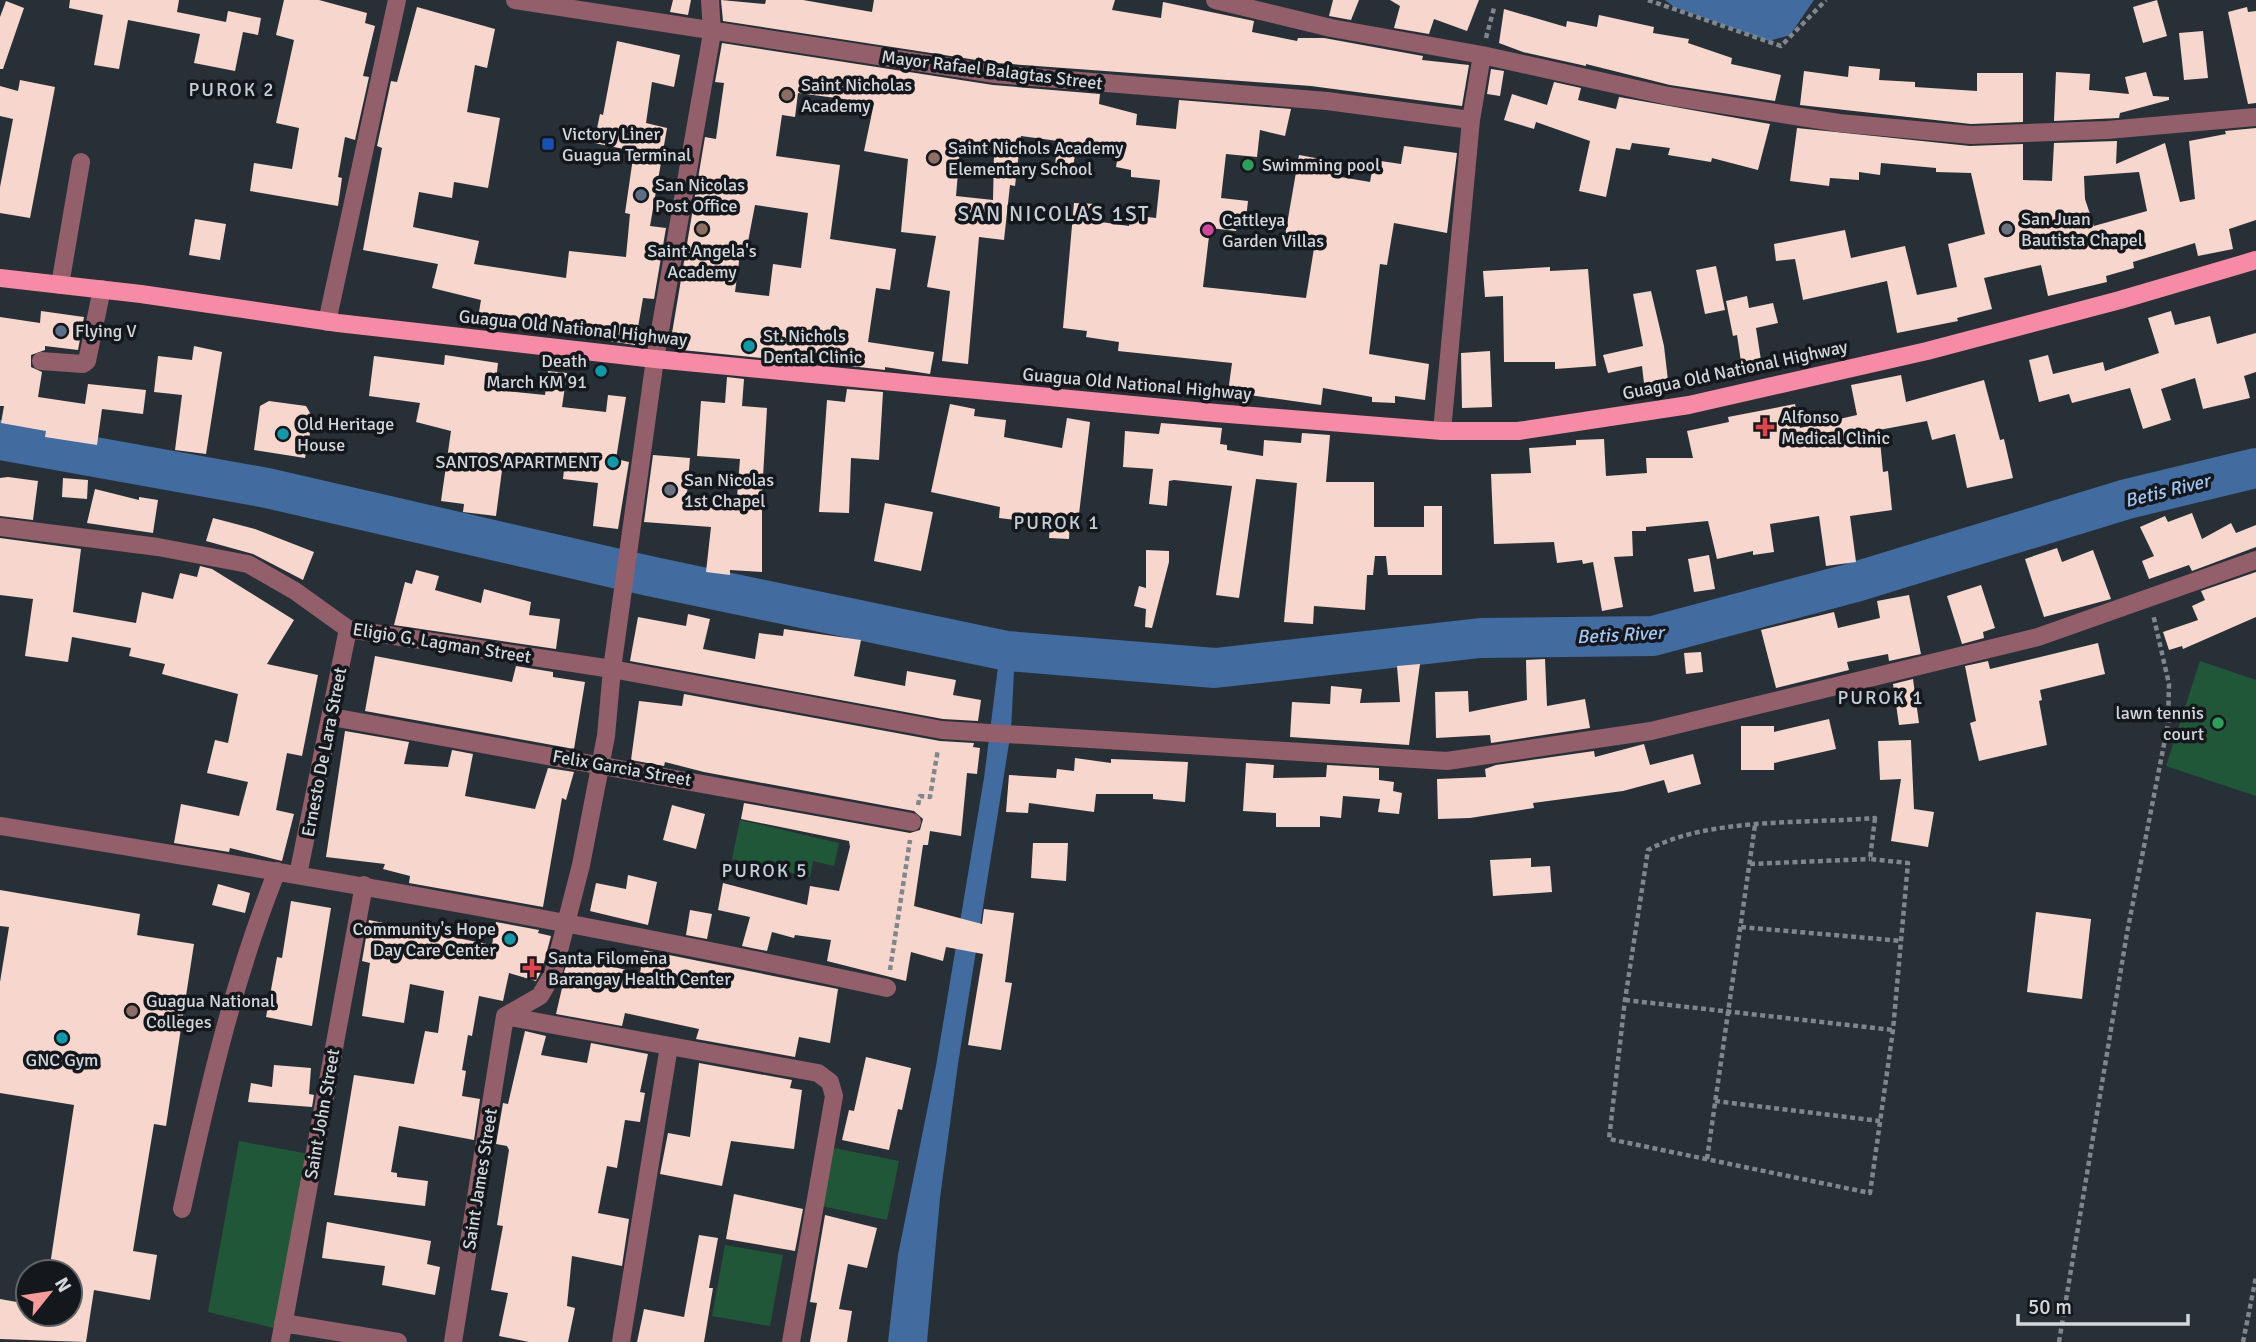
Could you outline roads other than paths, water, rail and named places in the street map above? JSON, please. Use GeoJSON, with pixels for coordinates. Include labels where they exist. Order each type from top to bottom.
{"type":"FeatureCollection","features":[{"type":"Feature","properties":{"kind":"main road","name":"Guagua Old National Highway"},"geometry":{"type":"LineString","coordinates":[[0,278],[102,289],[327,322],[654,359],[1442,431],[1518,431],[1689,405],[1927,351],[2120,300],[2256,260]]}},
{"type":"Feature","properties":{"kind":"street"},"geometry":{"type":"LineString","coordinates":[[327,322],[397,0]]}},
{"type":"Feature","properties":{"kind":"street","name":"Mayor Rafael Balagtas Street"},"geometry":{"type":"LineString","coordinates":[[515,0],[712,33],[995,74],[1327,101],[1471,120]]}},
{"type":"Feature","properties":{"kind":"street"},"geometry":{"type":"LineString","coordinates":[[505,1016],[540,996],[553,974],[568,923],[606,736],[612,669],[654,359],[712,33],[710,0]]}},
{"type":"Feature","properties":{"kind":"street"},"geometry":{"type":"LineString","coordinates":[[1215,0],[1331,28],[1482,55],[1725,107],[1839,123],[1970,135],[2107,130],[2256,117]]}},
{"type":"Feature","properties":{"kind":"street"},"geometry":{"type":"LineString","coordinates":[[1442,431],[1471,120],[1482,55]]}},
{"type":"Feature","properties":{"kind":"street"},"geometry":{"type":"LineString","coordinates":[[60,285],[81,162]]}},
{"type":"Feature","properties":{"kind":"street"},"geometry":{"type":"LineString","coordinates":[[41,361],[83,364],[87,361],[102,289]]}},
{"type":"Feature","properties":{"kind":"street","name":"Eligio G. Lagman Street"},"geometry":{"type":"LineString","coordinates":[[0,527],[158,547],[248,564],[295,591],[348,629],[612,669],[942,730],[1447,761],[1651,731],[2038,637],[2256,560]]}},
{"type":"Feature","properties":{"kind":"street","name":"Ernesto De Lara Street"},"geometry":{"type":"LineString","coordinates":[[298,875],[348,629]]}},
{"type":"Feature","properties":{"kind":"street","name":"Felix Garcia Street"},"geometry":{"type":"LineString","coordinates":[[332,717],[599,763],[912,822]]}},
{"type":"Feature","properties":{"kind":"street"},"geometry":{"type":"LineString","coordinates":[[0,826],[364,885],[568,923],[887,988]]}},
{"type":"Feature","properties":{"kind":"street"},"geometry":{"type":"LineString","coordinates":[[182,1209],[208,1089],[253,932],[277,871]]}},
{"type":"Feature","properties":{"kind":"street","name":"Saint John Street"},"geometry":{"type":"LineString","coordinates":[[280,1342],[364,885]]}},
{"type":"Feature","properties":{"kind":"street"},"geometry":{"type":"LineString","coordinates":[[505,1016],[818,1073],[833,1088],[834,1096],[791,1342]]}},
{"type":"Feature","properties":{"kind":"street","name":"Saint James Street"},"geometry":{"type":"LineString","coordinates":[[453,1342],[505,1016]]}},
{"type":"Feature","properties":{"kind":"street"},"geometry":{"type":"LineString","coordinates":[[621,1342],[669,1046]]}},
{"type":"Feature","properties":{"kind":"street"},"geometry":{"type":"LineString","coordinates":[[283,1322],[398,1342]]}},
{"type":"Feature","properties":{"kind":"water"},"geometry":{"type":"Polygon","coordinates":[[[1665,0],[1814,0],[1790,35],[1769,41],[1674,7],[1665,0]]]}},
{"type":"Feature","properties":{"kind":"water"},"geometry":{"type":"Polygon","coordinates":[[[1006,658],[1014,671],[1011,731],[958,1064],[940,1198],[927,1342],[888,1342],[898,1255],[936,1066],[984,778],[998,667],[1006,658]]]}},
{"type":"Feature","properties":{"kind":"waterway","name":"Betis River"},"geometry":{"type":"LineString","coordinates":[[0,440],[267,488],[649,576],[1007,651],[1215,668],[1480,638],[1653,636],[1852,583],[2127,499],[2256,468]]}},
{"type":"Feature","properties":{"kind":"place","name":"Saint Nicholas Academy"},"geometry":{"type":"Point","coordinates":[787,95]}},
{"type":"Feature","properties":{"kind":"place","name":"Victory Liner Guagua Terminal"},"geometry":{"type":"Point","coordinates":[548,144]}},
{"type":"Feature","properties":{"kind":"place","name":"Saint Nichols Academy Elementary School"},"geometry":{"type":"Point","coordinates":[934,158]}},
{"type":"Feature","properties":{"kind":"place","name":"Swimming pool"},"geometry":{"type":"Point","coordinates":[1248,165]}},
{"type":"Feature","properties":{"kind":"place","name":"San Nicolas Post Office"},"geometry":{"type":"Point","coordinates":[641,195]}},
{"type":"Feature","properties":{"kind":"place","name":"Saint Angela's Academy"},"geometry":{"type":"Point","coordinates":[702,229]}},
{"type":"Feature","properties":{"kind":"place","name":"San Juan Bautista Chapel"},"geometry":{"type":"Point","coordinates":[2007,229]}},
{"type":"Feature","properties":{"kind":"place","name":"Cattleya Garden Villas"},"geometry":{"type":"Point","coordinates":[1208,230]}},
{"type":"Feature","properties":{"kind":"place","name":"Flying V"},"geometry":{"type":"Point","coordinates":[61,331]}},
{"type":"Feature","properties":{"kind":"place","name":"St. Nichols Dental Clinic"},"geometry":{"type":"Point","coordinates":[749,346]}},
{"type":"Feature","properties":{"kind":"place","name":"Death March KM 91"},"geometry":{"type":"Point","coordinates":[601,371]}},
{"type":"Feature","properties":{"kind":"place","name":"Alfonso Medical Clinic"},"geometry":{"type":"Point","coordinates":[1765,427]}},
{"type":"Feature","properties":{"kind":"place","name":"Old Heritage House"},"geometry":{"type":"Point","coordinates":[283,434]}},
{"type":"Feature","properties":{"kind":"place","name":"SANTOS APARTMENT"},"geometry":{"type":"Point","coordinates":[613,462]}},
{"type":"Feature","properties":{"kind":"place","name":"San Nicolas 1st Chapel"},"geometry":{"type":"Point","coordinates":[670,490]}},
{"type":"Feature","properties":{"kind":"place","name":"lawn tennis court"},"geometry":{"type":"Point","coordinates":[2218,723]}},
{"type":"Feature","properties":{"kind":"place","name":"Community's Hope Day Care Center"},"geometry":{"type":"Point","coordinates":[510,939]}},
{"type":"Feature","properties":{"kind":"place","name":"Santa Filomena Barangay Health Center"},"geometry":{"type":"Point","coordinates":[532,968]}},
{"type":"Feature","properties":{"kind":"place","name":"Guagua National Colleges"},"geometry":{"type":"Point","coordinates":[132,1011]}},
{"type":"Feature","properties":{"kind":"place","name":"GNC Gym"},"geometry":{"type":"Point","coordinates":[62,1038]}},
{"type":"Feature","properties":{"kind":"district","name":"PUROK 2"},"geometry":{"type":"Point","coordinates":[232,89]}},
{"type":"Feature","properties":{"kind":"district","name":"SAN NICOLAS 1ST"},"geometry":{"type":"Point","coordinates":[1054,214]}},
{"type":"Feature","properties":{"kind":"district","name":"PUROK 1"},"geometry":{"type":"Point","coordinates":[1057,522]}},
{"type":"Feature","properties":{"kind":"district","name":"PUROK 1"},"geometry":{"type":"Point","coordinates":[1881,697]}},
{"type":"Feature","properties":{"kind":"district","name":"PUROK 5"},"geometry":{"type":"Point","coordinates":[765,870]}}]}
